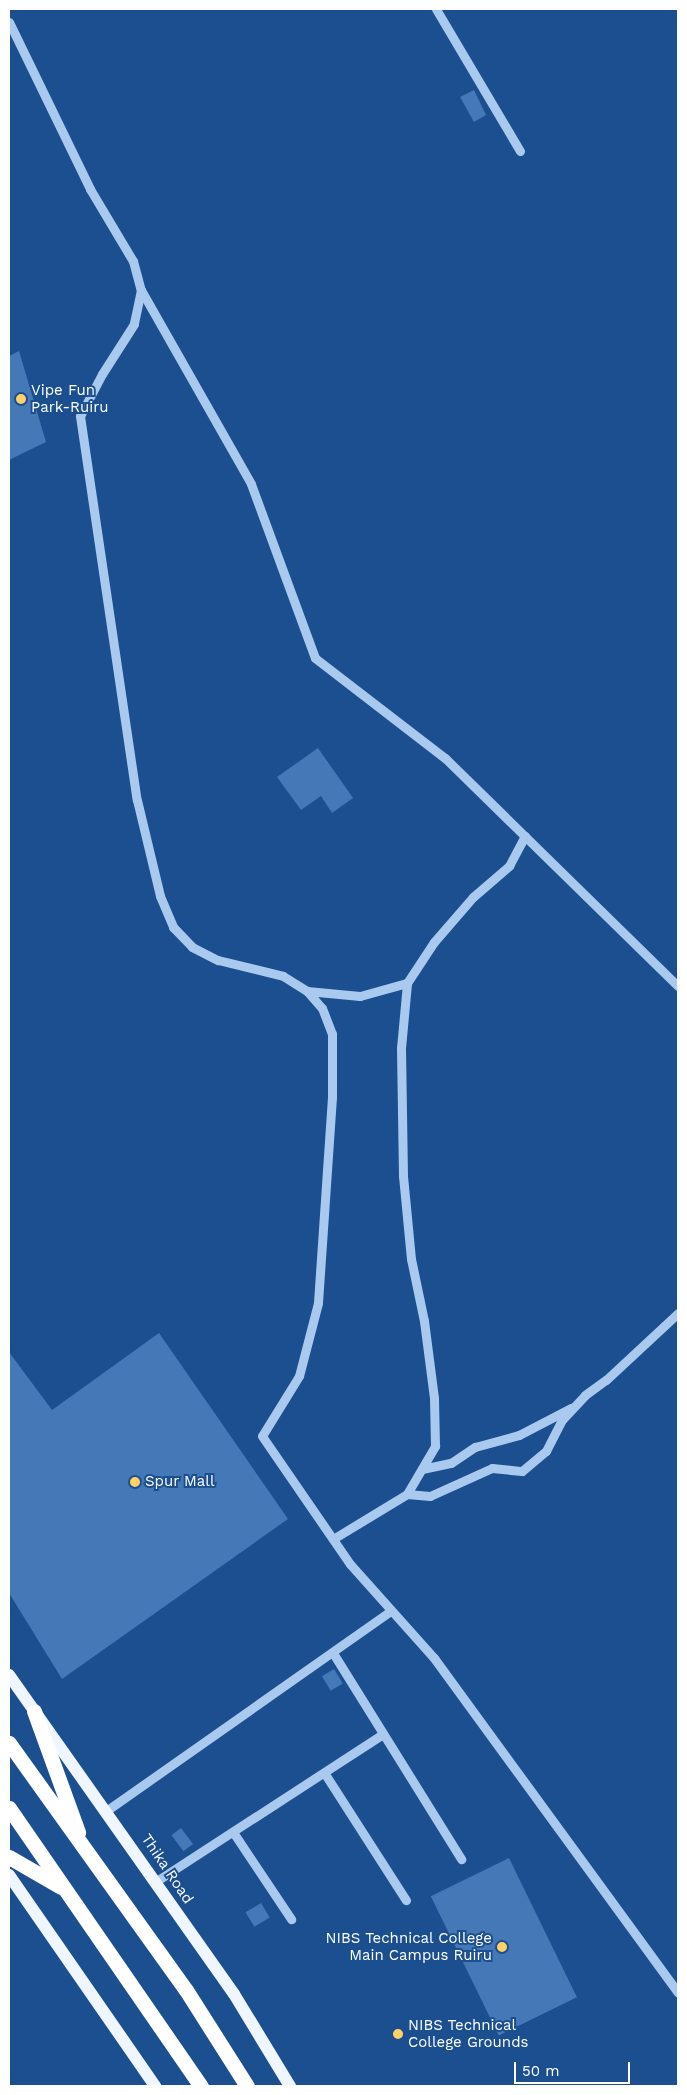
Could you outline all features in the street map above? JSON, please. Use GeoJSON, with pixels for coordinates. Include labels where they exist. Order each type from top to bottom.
{"type":"FeatureCollection","features":[{"type":"Feature","properties":{"kind":"highway"},"geometry":{"type":"LineString","coordinates":[[34,1711],[85,1850]]}},
{"type":"Feature","properties":{"kind":"highway"},"geometry":{"type":"LineString","coordinates":[[9,1743],[186,1990],[247,2086]]}},
{"type":"Feature","properties":{"kind":"highway"},"geometry":{"type":"LineString","coordinates":[[9,1808],[200,2086]]}},
{"type":"Feature","properties":{"kind":"highway"},"geometry":{"type":"LineString","coordinates":[[9,1857],[67,1890]]}},
{"type":"Feature","properties":{"kind":"main road","name":"Thika Road"},"geometry":{"type":"LineString","coordinates":[[9,1675],[234,1994],[290,2086]]}},
{"type":"Feature","properties":{"kind":"main road"},"geometry":{"type":"LineString","coordinates":[[9,1875],[155,2086]]}},
{"type":"Feature","properties":{"kind":"street"},"geometry":{"type":"LineString","coordinates":[[436,9],[520,151]]}},
{"type":"Feature","properties":{"kind":"street"},"geometry":{"type":"LineString","coordinates":[[9,22],[90,190],[133,261],[141,290],[251,484],[315,658],[445,758],[678,986]]}},
{"type":"Feature","properties":{"kind":"street"},"geometry":{"type":"LineString","coordinates":[[141,290],[134,324],[102,374],[80,416],[137,800],[160,896],[173,927],[192,947],[218,960],[283,976],[307,991],[322,1008],[332,1034],[332,1097],[318,1303],[299,1376],[262,1436],[350,1564],[434,1658],[678,1992]]}},
{"type":"Feature","properties":{"kind":"street"},"geometry":{"type":"LineString","coordinates":[[333,1539],[407,1494],[435,1446],[434,1398],[424,1321],[411,1259],[403,1176],[401,1048],[407,983],[434,942],[460,912],[509,866],[525,836]]}},
{"type":"Feature","properties":{"kind":"street"},"geometry":{"type":"LineString","coordinates":[[307,991],[360,996],[407,983]]}},
{"type":"Feature","properties":{"kind":"street"},"geometry":{"type":"LineString","coordinates":[[407,1494],[430,1496],[492,1468],[522,1470],[546,1451],[561,1421],[575,1405],[678,1313]]}},
{"type":"Feature","properties":{"kind":"street"},"geometry":{"type":"LineString","coordinates":[[422,1469],[450,1463],[475,1447],[519,1435],[575,1405]]}},
{"type":"Feature","properties":{"kind":"street"},"geometry":{"type":"LineString","coordinates":[[106,1811],[391,1611]]}},
{"type":"Feature","properties":{"kind":"street"},"geometry":{"type":"LineString","coordinates":[[333,1652],[462,1859]]}},
{"type":"Feature","properties":{"kind":"street"},"geometry":{"type":"LineString","coordinates":[[154,1882],[324,1774],[383,1734]]}},
{"type":"Feature","properties":{"kind":"street"},"geometry":{"type":"LineString","coordinates":[[324,1774],[406,1900]]}},
{"type":"Feature","properties":{"kind":"street"},"geometry":{"type":"LineString","coordinates":[[234,1832],[291,1919]]}},
{"type":"Feature","properties":{"kind":"building"},"geometry":{"type":"Polygon","coordinates":[[[474,90],[486,115],[474,122],[460,97],[474,90]]]}},
{"type":"Feature","properties":{"kind":"building","name":"Vipe Fun Park-Ruiru"},"geometry":{"type":"Polygon","coordinates":[[[19,351],[46,442],[9,460],[9,356],[19,351]]]}},
{"type":"Feature","properties":{"kind":"building"},"geometry":{"type":"Polygon","coordinates":[[[318,748],[353,798],[332,813],[321,796],[301,810],[277,777],[318,748]]]}},
{"type":"Feature","properties":{"kind":"building","name":"Spur Mall"},"geometry":{"type":"Polygon","coordinates":[[[159,1333],[288,1519],[62,1679],[9,1593],[9,1352],[52,1410],[159,1333]]]}},
{"type":"Feature","properties":{"kind":"building"},"geometry":{"type":"Polygon","coordinates":[[[334,1669],[343,1684],[331,1691],[322,1676],[334,1669]]]}},
{"type":"Feature","properties":{"kind":"building"},"geometry":{"type":"Polygon","coordinates":[[[181,1828],[193,1844],[183,1851],[171,1835],[181,1828]]]}},
{"type":"Feature","properties":{"kind":"building","name":"NIBS Technical College Main Campus Ruiru"},"geometry":{"type":"Polygon","coordinates":[[[509,1858],[577,1997],[499,2035],[431,1896],[509,1858]]]}},
{"type":"Feature","properties":{"kind":"building"},"geometry":{"type":"Polygon","coordinates":[[[261,1903],[270,1918],[254,1927],[246,1912],[261,1903]]]}},
{"type":"Feature","properties":{"kind":"place","name":"Vipe Fun Park-Ruiru"},"geometry":{"type":"Point","coordinates":[21,399]}},
{"type":"Feature","properties":{"kind":"place","name":"Spur Mall"},"geometry":{"type":"Point","coordinates":[135,1482]}},
{"type":"Feature","properties":{"kind":"place","name":"NIBS Technical College Main Campus Ruiru"},"geometry":{"type":"Point","coordinates":[502,1947]}},
{"type":"Feature","properties":{"kind":"place","name":"NIBS Technical College Grounds"},"geometry":{"type":"Point","coordinates":[398,2034]}}]}
